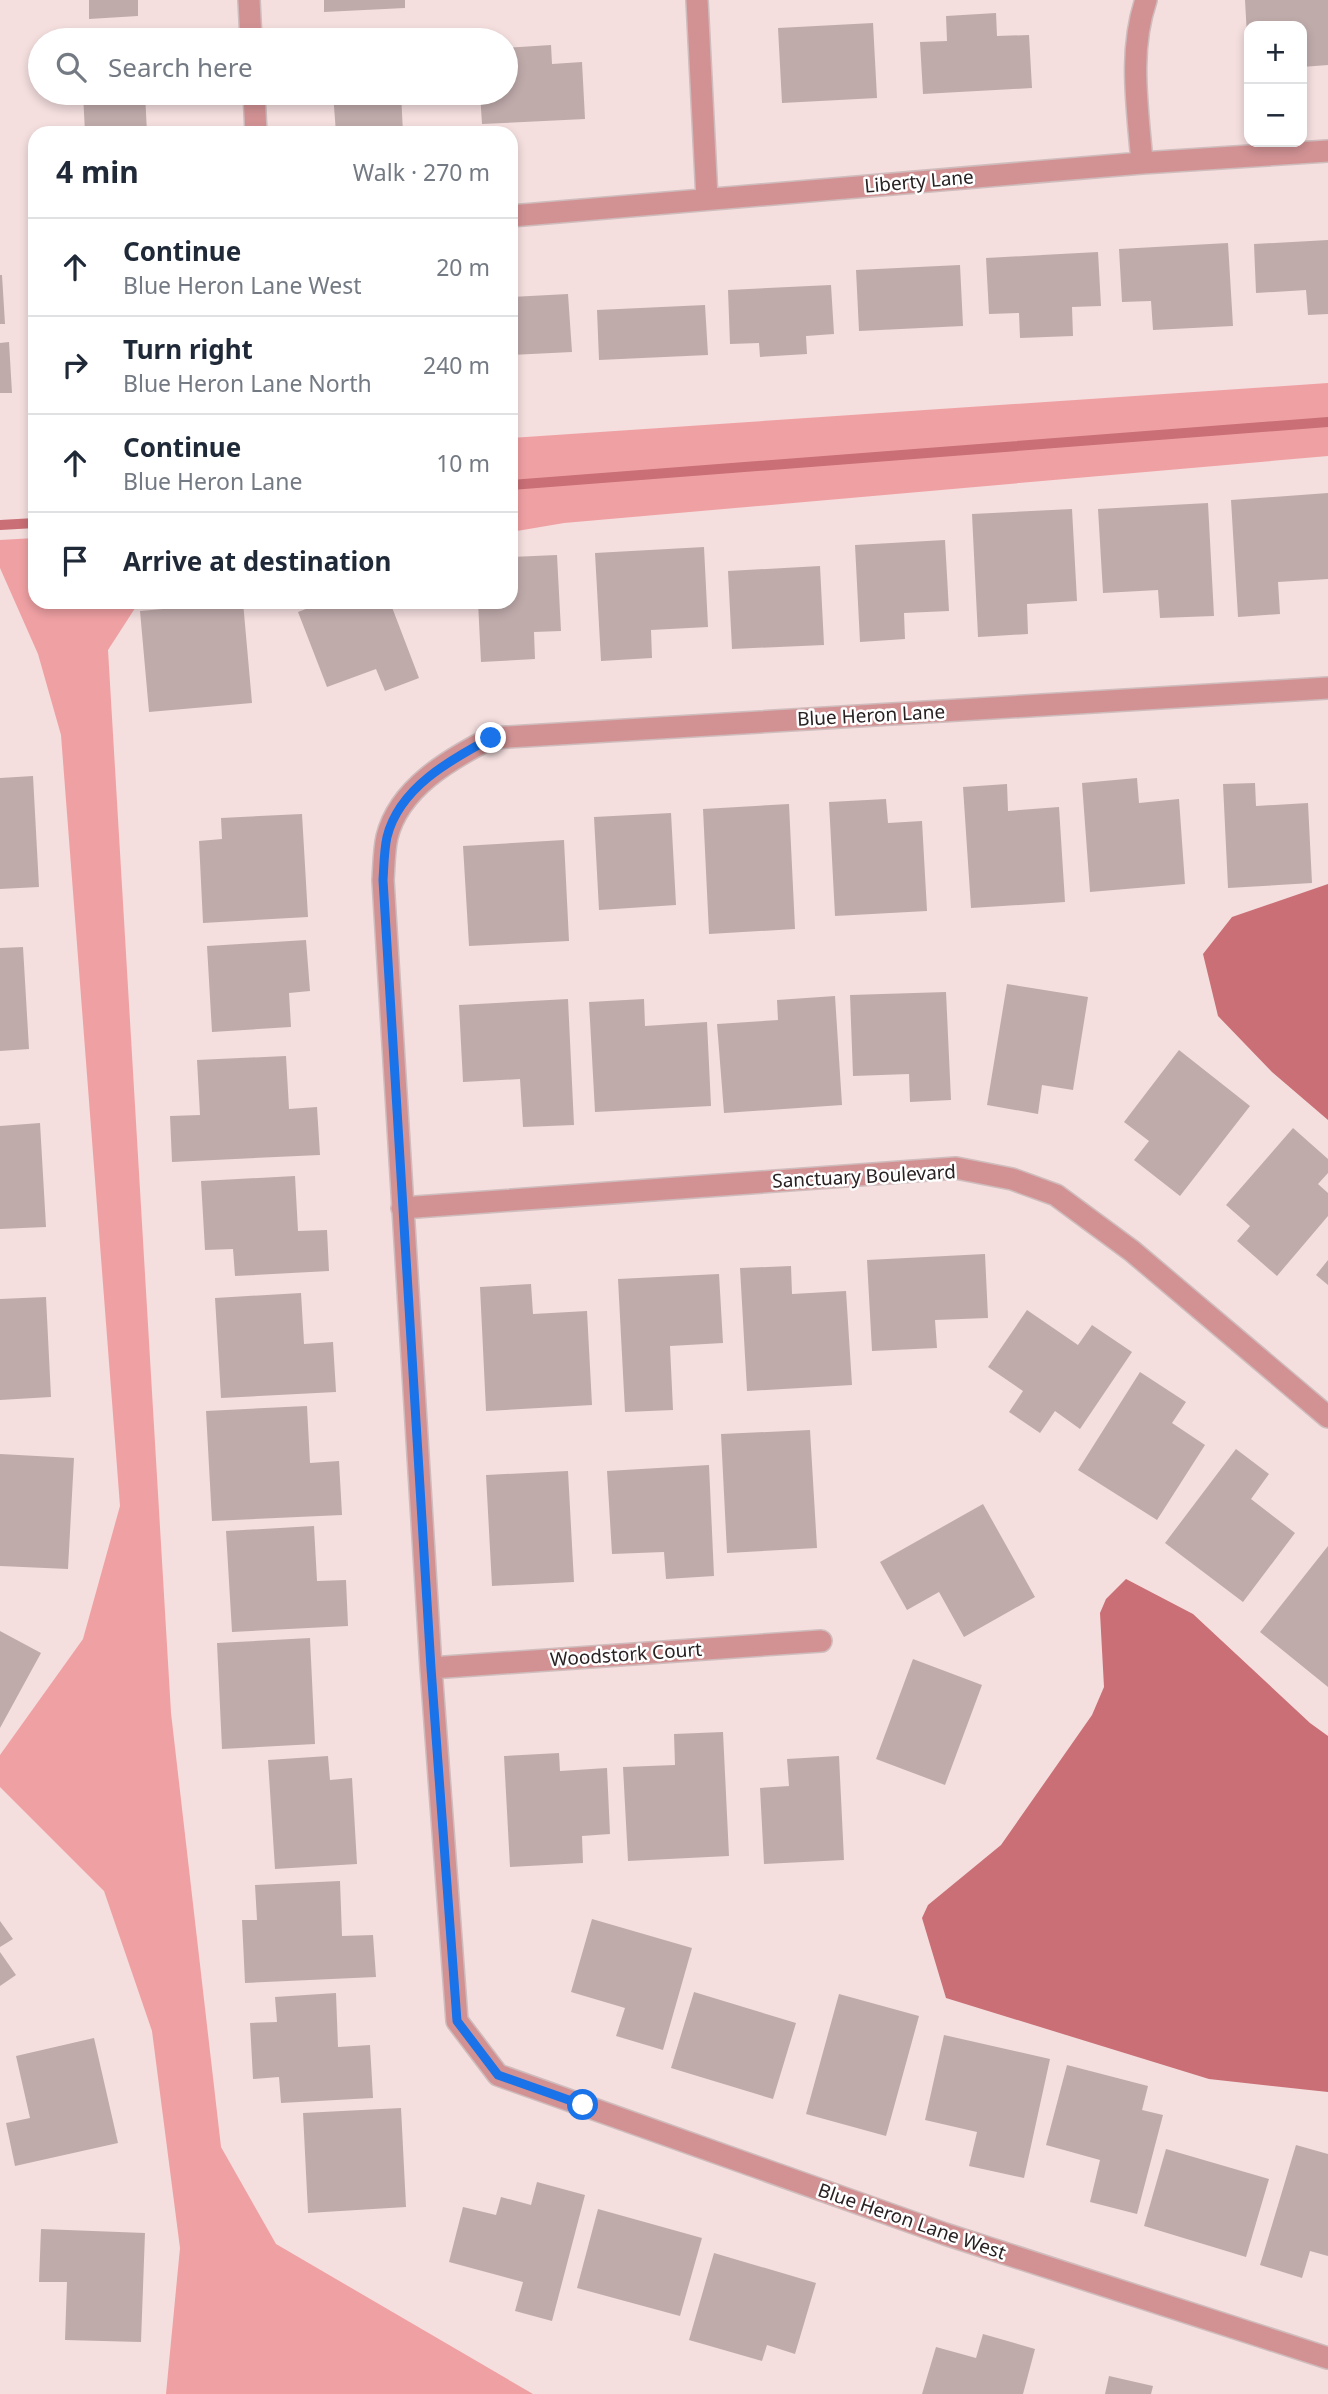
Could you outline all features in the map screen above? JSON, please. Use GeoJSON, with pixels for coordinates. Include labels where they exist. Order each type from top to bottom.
{"type":"FeatureCollection","features":[{"type":"Feature","properties":{"kind":"street"},"geometry":{"type":"LineString","coordinates":[[249,0],[250,28]]}},
{"type":"Feature","properties":{"kind":"street"},"geometry":{"type":"LineString","coordinates":[[697,0],[707,199]]}},
{"type":"Feature","properties":{"kind":"street"},"geometry":{"type":"LineString","coordinates":[[1142,163],[1135,62],[1139,18],[1146,0]]}},
{"type":"Feature","properties":{"kind":"street"},"geometry":{"type":"LineString","coordinates":[[255,105],[256,126]]}},
{"type":"Feature","properties":{"kind":"street","name":"Liberty Lane"},"geometry":{"type":"LineString","coordinates":[[518,215],[1142,163],[1328,151]]}},
{"type":"Feature","properties":{"kind":"street","name":"Blue Heron Lane"},"geometry":{"type":"LineString","coordinates":[[498,2075],[457,2021],[431,1668],[383,880],[387,836],[407,796],[450,760],[491,738],[1328,688]]}},
{"type":"Feature","properties":{"kind":"street","name":"Sanctuary Boulevard"},"geometry":{"type":"LineString","coordinates":[[402,1208],[956,1168],[1012,1179],[1056,1195],[1132,1251],[1328,1417]]}},
{"type":"Feature","properties":{"kind":"street","name":"Woodstork Court"},"geometry":{"type":"LineString","coordinates":[[431,1668],[821,1641]]}},
{"type":"Feature","properties":{"kind":"street","name":"Blue Heron Lane West"},"geometry":{"type":"LineString","coordinates":[[498,2075],[945,2234],[1328,2358]]}},
{"type":"Feature","properties":{"kind":"shaded area"},"geometry":{"type":"Polygon","coordinates":[[[1328,383],[1328,456],[564,523],[518,531],[518,438],[1328,383]]]}},
{"type":"Feature","properties":{"kind":"shaded area"},"geometry":{"type":"Polygon","coordinates":[[[28,538],[28,609],[134,609],[108,650],[171,1713],[221,2147],[276,2244],[533,2394],[166,2394],[180,2248],[152,2031],[104,1891],[0,1787],[0,1755],[83,1639],[120,1506],[61,735],[38,654],[0,568],[0,540],[28,538]]]}},
{"type":"Feature","properties":{"kind":"shaded area"},"geometry":{"type":"Polygon","coordinates":[[[1328,884],[1328,1120],[1272,1072],[1218,1016],[1203,954],[1232,917],[1328,884]]]}},
{"type":"Feature","properties":{"kind":"shaded area"},"geometry":{"type":"Polygon","coordinates":[[[1126,1579],[1193,1614],[1310,1723],[1328,1736],[1328,2092],[1209,2079],[946,1998],[922,1918],[928,1905],[1001,1845],[1092,1715],[1104,1687],[1100,1613],[1106,1599],[1126,1579]]]}},
{"type":"Feature","properties":{"kind":"building"},"geometry":{"type":"Polygon","coordinates":[[[89,0],[138,0],[138,16],[89,19],[89,0]]]}},
{"type":"Feature","properties":{"kind":"building"},"geometry":{"type":"Polygon","coordinates":[[[324,0],[405,0],[405,8],[324,12],[324,0]]]}},
{"type":"Feature","properties":{"kind":"building"},"geometry":{"type":"Polygon","coordinates":[[[1245,0],[1328,0],[1328,65],[1307,67],[1307,21],[1246,21],[1245,0]]]}},
{"type":"Feature","properties":{"kind":"building"},"geometry":{"type":"Polygon","coordinates":[[[996,13],[997,36],[1029,35],[1032,88],[923,94],[920,42],[947,41],[946,16],[996,13]]]}},
{"type":"Feature","properties":{"kind":"building"},"geometry":{"type":"Polygon","coordinates":[[[873,23],[877,98],[782,103],[778,28],[873,23]]]}},
{"type":"Feature","properties":{"kind":"building"},"geometry":{"type":"Polygon","coordinates":[[[551,45],[552,64],[582,62],[585,119],[482,124],[481,105],[518,105],[518,47],[551,45]]]}},
{"type":"Feature","properties":{"kind":"building"},"geometry":{"type":"Polygon","coordinates":[[[84,105],[146,105],[147,126],[85,126],[84,105]]]}},
{"type":"Feature","properties":{"kind":"building"},"geometry":{"type":"Polygon","coordinates":[[[334,105],[402,105],[403,126],[335,126],[334,105]]]}},
{"type":"Feature","properties":{"kind":"building"},"geometry":{"type":"Polygon","coordinates":[[[1328,240],[1328,314],[1308,315],[1306,290],[1256,293],[1254,244],[1328,240]]]}},
{"type":"Feature","properties":{"kind":"building"},"geometry":{"type":"Polygon","coordinates":[[[1228,243],[1233,326],[1153,330],[1151,301],[1122,302],[1119,249],[1228,243]]]}},
{"type":"Feature","properties":{"kind":"building"},"geometry":{"type":"Polygon","coordinates":[[[1098,252],[1101,306],[1072,307],[1073,336],[1020,338],[1019,313],[989,314],[986,258],[1098,252]]]}},
{"type":"Feature","properties":{"kind":"building"},"geometry":{"type":"Polygon","coordinates":[[[960,265],[963,326],[859,331],[856,270],[960,265]]]}},
{"type":"Feature","properties":{"kind":"building"},"geometry":{"type":"Polygon","coordinates":[[[2,275],[5,324],[0,324],[2,275]]]}},
{"type":"Feature","properties":{"kind":"building"},"geometry":{"type":"Polygon","coordinates":[[[831,285],[834,334],[806,336],[807,354],[760,357],[759,343],[730,344],[728,290],[831,285]]]}},
{"type":"Feature","properties":{"kind":"building"},"geometry":{"type":"Polygon","coordinates":[[[568,294],[572,352],[518,355],[518,297],[568,294]]]}},
{"type":"Feature","properties":{"kind":"building"},"geometry":{"type":"Polygon","coordinates":[[[705,305],[708,355],[599,360],[597,310],[705,305]]]}},
{"type":"Feature","properties":{"kind":"building"},"geometry":{"type":"Polygon","coordinates":[[[9,342],[12,393],[0,393],[0,343],[9,342]]]}},
{"type":"Feature","properties":{"kind":"building"},"geometry":{"type":"Polygon","coordinates":[[[1328,493],[1328,579],[1278,582],[1280,614],[1238,617],[1231,500],[1328,493]]]}},
{"type":"Feature","properties":{"kind":"building"},"geometry":{"type":"Polygon","coordinates":[[[1208,503],[1214,616],[1160,618],[1158,590],[1103,593],[1098,509],[1208,503]]]}},
{"type":"Feature","properties":{"kind":"building"},"geometry":{"type":"Polygon","coordinates":[[[1072,509],[1077,601],[1027,604],[1028,634],[978,637],[972,514],[1072,509]]]}},
{"type":"Feature","properties":{"kind":"building"},"geometry":{"type":"Polygon","coordinates":[[[945,540],[949,611],[904,613],[905,639],[860,642],[855,545],[945,540]]]}},
{"type":"Feature","properties":{"kind":"building"},"geometry":{"type":"Polygon","coordinates":[[[704,547],[708,627],[651,630],[652,658],[601,661],[595,553],[704,547]]]}},
{"type":"Feature","properties":{"kind":"building"},"geometry":{"type":"Polygon","coordinates":[[[557,555],[561,631],[534,632],[535,659],[481,662],[478,609],[518,609],[518,557],[557,555]]]}},
{"type":"Feature","properties":{"kind":"building"},"geometry":{"type":"Polygon","coordinates":[[[820,566],[824,645],[732,649],[728,571],[820,566]]]}},
{"type":"Feature","properties":{"kind":"building"},"geometry":{"type":"Polygon","coordinates":[[[244,609],[252,703],[149,712],[140,611],[244,609]]]}},
{"type":"Feature","properties":{"kind":"building"},"geometry":{"type":"Polygon","coordinates":[[[306,609],[393,609],[419,678],[385,691],[376,669],[327,687],[298,612],[306,609]]]}},
{"type":"Feature","properties":{"kind":"building"},"geometry":{"type":"Polygon","coordinates":[[[33,776],[39,887],[0,889],[0,778],[33,776]]]}},
{"type":"Feature","properties":{"kind":"building"},"geometry":{"type":"Polygon","coordinates":[[[1137,778],[1139,803],[1179,799],[1185,884],[1090,892],[1082,783],[1137,778]]]}},
{"type":"Feature","properties":{"kind":"building"},"geometry":{"type":"Polygon","coordinates":[[[1255,783],[1256,806],[1308,803],[1312,883],[1228,888],[1223,784],[1255,783]]]}},
{"type":"Feature","properties":{"kind":"building"},"geometry":{"type":"Polygon","coordinates":[[[1007,784],[1008,811],[1059,807],[1065,902],[971,908],[963,787],[1007,784]]]}},
{"type":"Feature","properties":{"kind":"building"},"geometry":{"type":"Polygon","coordinates":[[[886,799],[888,823],[922,821],[927,911],[835,916],[829,802],[886,799]]]}},
{"type":"Feature","properties":{"kind":"building"},"geometry":{"type":"Polygon","coordinates":[[[789,804],[795,929],[709,934],[703,809],[789,804]]]}},
{"type":"Feature","properties":{"kind":"building"},"geometry":{"type":"Polygon","coordinates":[[[671,813],[676,905],[599,910],[594,817],[671,813]]]}},
{"type":"Feature","properties":{"kind":"building"},"geometry":{"type":"Polygon","coordinates":[[[302,814],[308,917],[203,923],[199,841],[222,839],[221,818],[302,814]]]}},
{"type":"Feature","properties":{"kind":"building"},"geometry":{"type":"Polygon","coordinates":[[[564,840],[569,941],[469,946],[463,846],[564,840]]]}},
{"type":"Feature","properties":{"kind":"building"},"geometry":{"type":"Polygon","coordinates":[[[306,940],[310,991],[289,993],[291,1027],[212,1032],[207,946],[306,940]]]}},
{"type":"Feature","properties":{"kind":"building"},"geometry":{"type":"Polygon","coordinates":[[[23,947],[29,1049],[0,1051],[0,948],[23,947]]]}},
{"type":"Feature","properties":{"kind":"building"},"geometry":{"type":"Polygon","coordinates":[[[1007,984],[1088,997],[1073,1090],[1042,1085],[1038,1114],[987,1105],[1007,984]]]}},
{"type":"Feature","properties":{"kind":"building"},"geometry":{"type":"Polygon","coordinates":[[[946,992],[951,1100],[910,1102],[909,1074],[853,1076],[850,995],[946,992]]]}},
{"type":"Feature","properties":{"kind":"building"},"geometry":{"type":"Polygon","coordinates":[[[835,996],[842,1105],[724,1113],[717,1024],[778,1020],[777,1000],[835,996]]]}},
{"type":"Feature","properties":{"kind":"building"},"geometry":{"type":"Polygon","coordinates":[[[568,999],[574,1125],[523,1127],[520,1079],[463,1082],[459,1005],[568,999]]]}},
{"type":"Feature","properties":{"kind":"building"},"geometry":{"type":"Polygon","coordinates":[[[644,999],[645,1026],[707,1022],[711,1106],[595,1112],[589,1002],[644,999]]]}},
{"type":"Feature","properties":{"kind":"building"},"geometry":{"type":"Polygon","coordinates":[[[1179,1050],[1250,1106],[1180,1196],[1134,1160],[1149,1141],[1124,1122],[1179,1050]]]}},
{"type":"Feature","properties":{"kind":"building"},"geometry":{"type":"Polygon","coordinates":[[[286,1056],[289,1109],[317,1107],[320,1155],[172,1162],[170,1116],[200,1115],[197,1060],[286,1056]]]}},
{"type":"Feature","properties":{"kind":"building"},"geometry":{"type":"Polygon","coordinates":[[[40,1123],[46,1227],[0,1229],[0,1126],[40,1123]]]}},
{"type":"Feature","properties":{"kind":"building"},"geometry":{"type":"Polygon","coordinates":[[[1293,1128],[1328,1159],[1328,1173],[1318,1184],[1328,1193],[1328,1216],[1277,1276],[1237,1241],[1250,1226],[1226,1205],[1293,1128]]]}},
{"type":"Feature","properties":{"kind":"building"},"geometry":{"type":"Polygon","coordinates":[[[295,1176],[298,1231],[327,1230],[329,1271],[235,1276],[233,1249],[205,1250],[201,1181],[295,1176]]]}},
{"type":"Feature","properties":{"kind":"building"},"geometry":{"type":"Polygon","coordinates":[[[985,1254],[988,1318],[935,1320],[937,1348],[872,1351],[867,1260],[985,1254]]]}},
{"type":"Feature","properties":{"kind":"building"},"geometry":{"type":"Polygon","coordinates":[[[1328,1260],[1328,1285],[1316,1275],[1328,1260]]]}},
{"type":"Feature","properties":{"kind":"building"},"geometry":{"type":"Polygon","coordinates":[[[791,1266],[792,1294],[846,1291],[852,1385],[747,1391],[740,1268],[791,1266]]]}},
{"type":"Feature","properties":{"kind":"building"},"geometry":{"type":"Polygon","coordinates":[[[719,1274],[723,1343],[670,1346],[673,1410],[625,1412],[618,1279],[719,1274]]]}},
{"type":"Feature","properties":{"kind":"building"},"geometry":{"type":"Polygon","coordinates":[[[531,1284],[533,1314],[587,1311],[592,1405],[486,1411],[480,1287],[531,1284]]]}},
{"type":"Feature","properties":{"kind":"building"},"geometry":{"type":"Polygon","coordinates":[[[301,1293],[304,1344],[333,1342],[336,1392],[221,1398],[215,1298],[301,1293]]]}},
{"type":"Feature","properties":{"kind":"building"},"geometry":{"type":"Polygon","coordinates":[[[46,1297],[51,1397],[0,1400],[0,1299],[46,1297]]]}},
{"type":"Feature","properties":{"kind":"building"},"geometry":{"type":"Polygon","coordinates":[[[1027,1310],[1078,1345],[1092,1325],[1132,1352],[1080,1429],[1055,1411],[1040,1433],[1009,1412],[1023,1391],[988,1367],[1027,1310]]]}},
{"type":"Feature","properties":{"kind":"building"},"geometry":{"type":"Polygon","coordinates":[[[1140,1372],[1186,1402],[1172,1423],[1205,1445],[1157,1520],[1078,1470],[1140,1372]]]}},
{"type":"Feature","properties":{"kind":"building"},"geometry":{"type":"Polygon","coordinates":[[[307,1406],[310,1463],[339,1461],[342,1515],[212,1521],[206,1411],[307,1406]]]}},
{"type":"Feature","properties":{"kind":"building"},"geometry":{"type":"Polygon","coordinates":[[[810,1430],[817,1548],[727,1553],[721,1434],[810,1430]]]}},
{"type":"Feature","properties":{"kind":"building"},"geometry":{"type":"Polygon","coordinates":[[[1236,1449],[1269,1474],[1251,1499],[1295,1533],[1243,1602],[1165,1543],[1236,1449]]]}},
{"type":"Feature","properties":{"kind":"building"},"geometry":{"type":"Polygon","coordinates":[[[0,1454],[74,1458],[68,1569],[0,1566],[0,1454]]]}},
{"type":"Feature","properties":{"kind":"building"},"geometry":{"type":"Polygon","coordinates":[[[709,1465],[714,1576],[666,1579],[664,1552],[612,1554],[607,1471],[709,1465]]]}},
{"type":"Feature","properties":{"kind":"building"},"geometry":{"type":"Polygon","coordinates":[[[568,1471],[574,1582],[492,1586],[486,1475],[568,1471]]]}},
{"type":"Feature","properties":{"kind":"building"},"geometry":{"type":"Polygon","coordinates":[[[983,1504],[1035,1597],[964,1637],[939,1592],[907,1610],[880,1562],[983,1504]]]}},
{"type":"Feature","properties":{"kind":"building"},"geometry":{"type":"Polygon","coordinates":[[[314,1526],[317,1581],[346,1580],[348,1626],[232,1632],[226,1531],[314,1526]]]}},
{"type":"Feature","properties":{"kind":"building"},"geometry":{"type":"Polygon","coordinates":[[[1328,1546],[1328,1687],[1260,1632],[1328,1546]]]}},
{"type":"Feature","properties":{"kind":"building"},"geometry":{"type":"Polygon","coordinates":[[[0,1631],[41,1653],[0,1728],[0,1631]]]}},
{"type":"Feature","properties":{"kind":"building"},"geometry":{"type":"Polygon","coordinates":[[[310,1638],[315,1744],[222,1749],[217,1643],[310,1638]]]}},
{"type":"Feature","properties":{"kind":"building"},"geometry":{"type":"Polygon","coordinates":[[[913,1659],[982,1685],[945,1785],[876,1759],[913,1659]]]}},
{"type":"Feature","properties":{"kind":"building"},"geometry":{"type":"Polygon","coordinates":[[[723,1732],[729,1856],[628,1861],[623,1767],[675,1765],[674,1734],[723,1732]]]}},
{"type":"Feature","properties":{"kind":"building"},"geometry":{"type":"Polygon","coordinates":[[[559,1753],[560,1771],[607,1768],[610,1834],[582,1836],[583,1863],[510,1867],[504,1756],[559,1753]]]}},
{"type":"Feature","properties":{"kind":"building"},"geometry":{"type":"Polygon","coordinates":[[[328,1756],[330,1780],[352,1778],[357,1864],[275,1869],[268,1760],[328,1756]]]}},
{"type":"Feature","properties":{"kind":"building"},"geometry":{"type":"Polygon","coordinates":[[[839,1756],[844,1860],[764,1864],[760,1788],[789,1786],[787,1759],[839,1756]]]}},
{"type":"Feature","properties":{"kind":"building"},"geometry":{"type":"Polygon","coordinates":[[[340,1881],[342,1936],[373,1935],[376,1977],[245,1983],[242,1920],[257,1920],[255,1885],[340,1881]]]}},
{"type":"Feature","properties":{"kind":"building"},"geometry":{"type":"Polygon","coordinates":[[[592,1919],[692,1948],[663,2050],[616,2036],[625,2008],[571,1992],[592,1919]]]}},
{"type":"Feature","properties":{"kind":"building"},"geometry":{"type":"Polygon","coordinates":[[[0,1921],[13,1939],[0,1947],[0,1921]]]}},
{"type":"Feature","properties":{"kind":"building"},"geometry":{"type":"Polygon","coordinates":[[[0,1952],[16,1975],[0,1986],[0,1952]]]}},
{"type":"Feature","properties":{"kind":"building"},"geometry":{"type":"Polygon","coordinates":[[[694,1992],[796,2023],[773,2099],[671,2068],[694,1992]]]}},
{"type":"Feature","properties":{"kind":"building"},"geometry":{"type":"Polygon","coordinates":[[[336,1993],[338,2047],[370,2045],[373,2098],[281,2103],[279,2077],[253,2079],[250,2023],[277,2022],[275,1997],[336,1993]]]}},
{"type":"Feature","properties":{"kind":"building"},"geometry":{"type":"Polygon","coordinates":[[[839,1994],[919,2016],[886,2136],[806,2114],[839,1994]]]}},
{"type":"Feature","properties":{"kind":"building"},"geometry":{"type":"Polygon","coordinates":[[[944,2035],[1050,2059],[1024,2178],[969,2166],[977,2132],[925,2120],[944,2035]]]}},
{"type":"Feature","properties":{"kind":"building"},"geometry":{"type":"Polygon","coordinates":[[[94,2038],[118,2143],[15,2166],[6,2123],[30,2118],[16,2056],[94,2038]]]}},
{"type":"Feature","properties":{"kind":"building"},"geometry":{"type":"Polygon","coordinates":[[[1067,2065],[1148,2086],[1142,2110],[1163,2115],[1137,2214],[1090,2202],[1100,2160],[1046,2145],[1067,2065]]]}},
{"type":"Feature","properties":{"kind":"building"},"geometry":{"type":"Polygon","coordinates":[[[401,2108],[406,2207],[308,2213],[303,2113],[401,2108]]]}},
{"type":"Feature","properties":{"kind":"building"},"geometry":{"type":"Polygon","coordinates":[[[1296,2145],[1328,2154],[1328,2256],[1310,2251],[1302,2278],[1260,2265],[1296,2145]]]}},
{"type":"Feature","properties":{"kind":"building"},"geometry":{"type":"Polygon","coordinates":[[[1166,2149],[1269,2179],[1246,2257],[1144,2226],[1166,2149]]]}},
{"type":"Feature","properties":{"kind":"building"},"geometry":{"type":"Polygon","coordinates":[[[537,2182],[585,2195],[552,2321],[515,2311],[523,2282],[449,2262],[463,2207],[496,2215],[501,2197],[531,2205],[537,2182]]]}},
{"type":"Feature","properties":{"kind":"building"},"geometry":{"type":"Polygon","coordinates":[[[598,2209],[702,2238],[680,2316],[577,2288],[598,2209]]]}},
{"type":"Feature","properties":{"kind":"building"},"geometry":{"type":"Polygon","coordinates":[[[41,2229],[145,2233],[141,2342],[65,2340],[67,2282],[39,2282],[41,2229]]]}},
{"type":"Feature","properties":{"kind":"building"},"geometry":{"type":"Polygon","coordinates":[[[714,2253],[816,2283],[795,2354],[767,2345],[762,2361],[689,2340],[714,2253]]]}},
{"type":"Feature","properties":{"kind":"building"},"geometry":{"type":"Polygon","coordinates":[[[983,2334],[1035,2349],[1023,2394],[922,2394],[936,2347],[976,2358],[983,2334]]]}},
{"type":"Feature","properties":{"kind":"building"},"geometry":{"type":"Polygon","coordinates":[[[1109,2376],[1153,2386],[1151,2394],[1105,2394],[1109,2376]]]}},
{"type":"Feature","properties":{"kind":"waterway"},"geometry":{"type":"LineString","coordinates":[[518,484],[1328,422]]}},
{"type":"Feature","properties":{"kind":"waterway"},"geometry":{"type":"LineString","coordinates":[[0,525],[28,523]]}},
{"type":"Feature","properties":{"kind":"route"},"geometry":{"type":"LineString","coordinates":[[491,738],[450,760],[407,796],[387,836],[383,880],[431,1668],[457,2021],[498,2075],[583,2105]]}}]}
